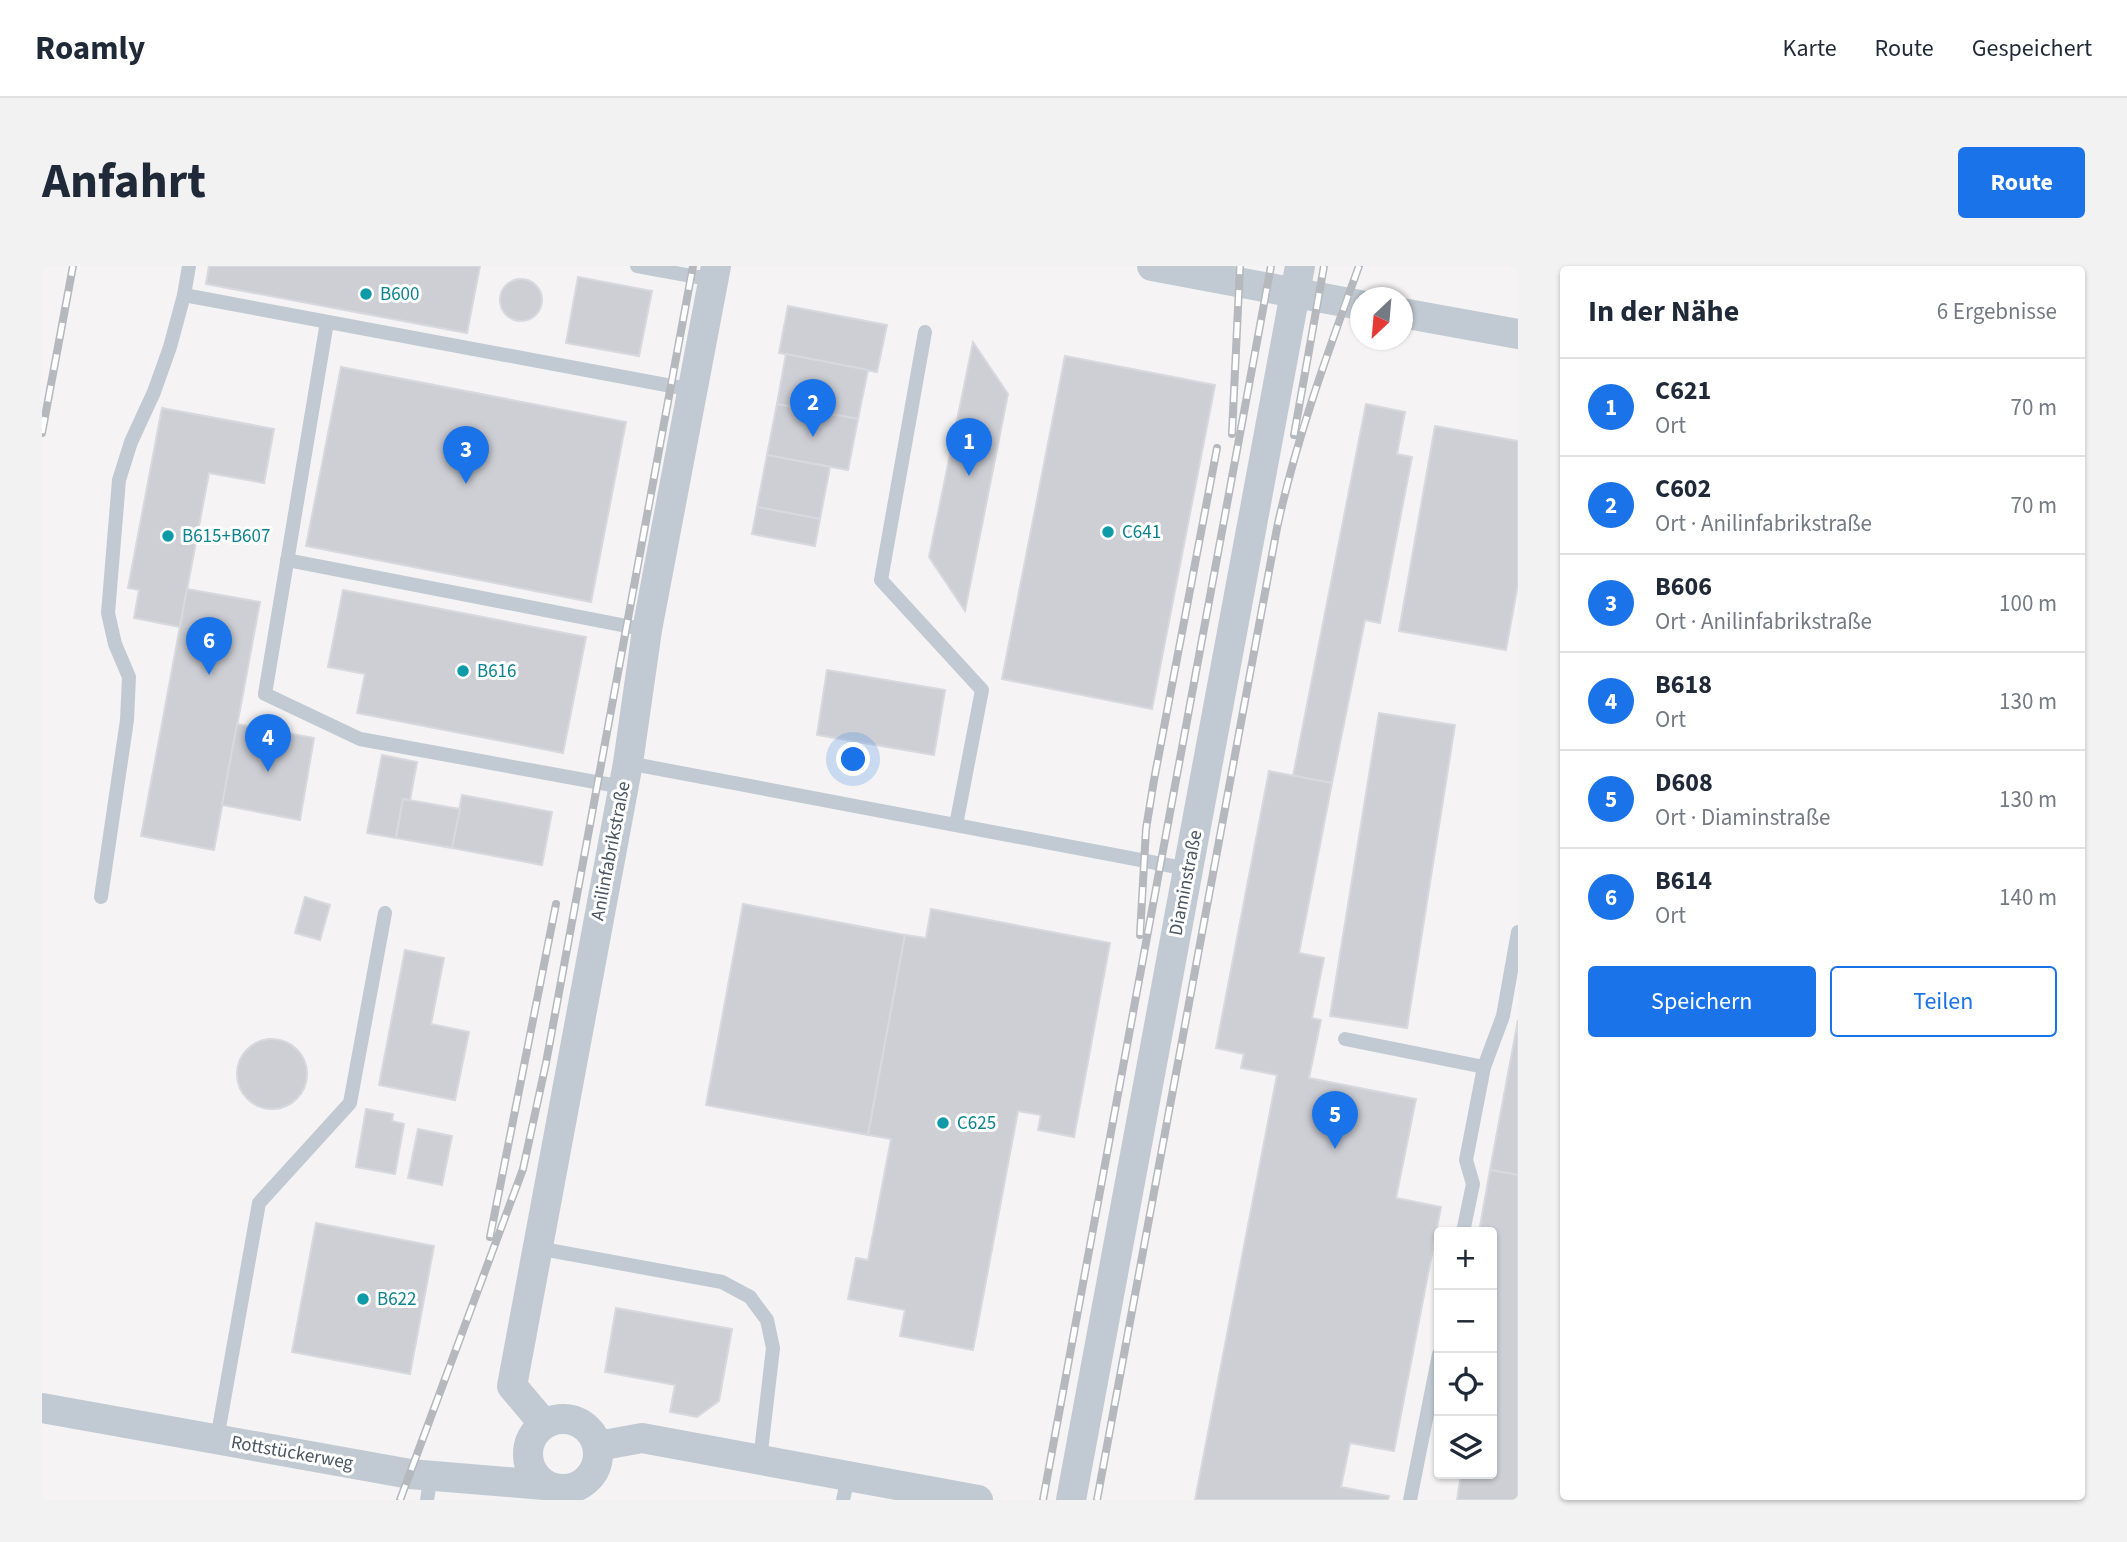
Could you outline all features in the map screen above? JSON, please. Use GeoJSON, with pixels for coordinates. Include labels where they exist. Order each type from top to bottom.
{"type":"FeatureCollection","features":[{"type":"Feature","properties":{"kind":"street"},"geometry":{"type":"LineString","coordinates":[[1153,266],[1298,280],[1350,301]]}},
{"type":"Feature","properties":{"kind":"street","name":"Anilinfabrikstraße"},"geometry":{"type":"LineString","coordinates":[[544,1424],[512,1386],[626,775],[647,630],[715,273]]}},
{"type":"Feature","properties":{"kind":"street","name":"Diaminstraße"},"geometry":{"type":"LineString","coordinates":[[1071,1500],[1298,280]]}},
{"type":"Feature","properties":{"kind":"street"},"geometry":{"type":"LineString","coordinates":[[1413,315],[1518,334]]}},
{"type":"Feature","properties":{"kind":"street","name":"Rottstückerweg"},"geometry":{"type":"LineString","coordinates":[[42,1409],[411,1474],[429,1488],[544,1485]]}},
{"type":"Feature","properties":{"kind":"street"},"geometry":{"type":"LineString","coordinates":[[560,1419],[577,1421],[590,1431],[598,1446],[598,1463],[578,1493],[544,1485],[533,1474],[528,1461],[528,1446],[534,1433],[544,1424],[560,1419]]}},
{"type":"Feature","properties":{"kind":"street"},"geometry":{"type":"LineString","coordinates":[[598,1446],[642,1438],[760,1460],[845,1489],[978,1500]]}},
{"type":"Feature","properties":{"kind":"lane"},"geometry":{"type":"LineString","coordinates":[[100,897],[127,720],[129,677],[108,613],[120,480],[131,442],[154,392],[170,347],[189,266]]}},
{"type":"Feature","properties":{"kind":"lane"},"geometry":{"type":"LineString","coordinates":[[637,266],[715,273]]}},
{"type":"Feature","properties":{"kind":"lane"},"geometry":{"type":"LineString","coordinates":[[184,295],[693,390]]}},
{"type":"Feature","properties":{"kind":"lane"},"geometry":{"type":"LineString","coordinates":[[327,322],[265,694],[360,739],[626,775],[956,825],[1188,869]]}},
{"type":"Feature","properties":{"kind":"lane"},"geometry":{"type":"LineString","coordinates":[[925,332],[881,580],[982,690],[956,825]]}},
{"type":"Feature","properties":{"kind":"lane"},"geometry":{"type":"LineString","coordinates":[[287,560],[647,630]]}},
{"type":"Feature","properties":{"kind":"lane"},"geometry":{"type":"LineString","coordinates":[[217,1439],[259,1203],[350,1103],[385,913]]}},
{"type":"Feature","properties":{"kind":"lane"},"geometry":{"type":"LineString","coordinates":[[1464,1227],[1473,1184],[1466,1160],[1484,1067],[1503,1016],[1518,932]]}},
{"type":"Feature","properties":{"kind":"lane"},"geometry":{"type":"LineString","coordinates":[[1345,1039],[1484,1067]]}},
{"type":"Feature","properties":{"kind":"lane"},"geometry":{"type":"LineString","coordinates":[[537,1248],[722,1282],[750,1297],[767,1320],[773,1348],[760,1460]]}},
{"type":"Feature","properties":{"kind":"lane"},"geometry":{"type":"LineString","coordinates":[[1410,1500],[1434,1379]]}},
{"type":"Feature","properties":{"kind":"building","name":"B600"},"geometry":{"type":"Polygon","coordinates":[[[209,266],[480,266],[467,333],[206,284],[209,266]]]}},
{"type":"Feature","properties":{"kind":"building"},"geometry":{"type":"Polygon","coordinates":[[[578,277],[652,291],[639,356],[566,343],[578,277]]]}},
{"type":"Feature","properties":{"kind":"building"},"geometry":{"type":"Polygon","coordinates":[[[521,279],[536,285],[542,300],[536,315],[521,321],[506,315],[500,300],[506,285],[521,279]]]}},
{"type":"Feature","properties":{"kind":"building"},"geometry":{"type":"Polygon","coordinates":[[[788,306],[887,325],[877,372],[779,353],[788,306]]]}},
{"type":"Feature","properties":{"kind":"building"},"geometry":{"type":"Polygon","coordinates":[[[973,342],[1008,394],[965,611],[929,557],[973,342]]]}},
{"type":"Feature","properties":{"kind":"building"},"geometry":{"type":"Polygon","coordinates":[[[786,354],[868,370],[858,419],[777,404],[786,354]]]}},
{"type":"Feature","properties":{"kind":"building","name":"C641"},"geometry":{"type":"Polygon","coordinates":[[[1065,356],[1215,385],[1152,709],[1002,679],[1065,356]]]}},
{"type":"Feature","properties":{"kind":"building"},"geometry":{"type":"Polygon","coordinates":[[[341,367],[626,422],[591,602],[306,546],[341,367]]]}},
{"type":"Feature","properties":{"kind":"building"},"geometry":{"type":"Polygon","coordinates":[[[777,404],[858,419],[848,470],[767,455],[777,404]]]}},
{"type":"Feature","properties":{"kind":"building"},"geometry":{"type":"Polygon","coordinates":[[[1366,404],[1405,412],[1397,454],[1412,457],[1380,623],[1365,620],[1332,783],[1293,776],[1366,404]]]}},
{"type":"Feature","properties":{"kind":"building","name":"B615+B607"},"geometry":{"type":"Polygon","coordinates":[[[162,408],[274,429],[264,483],[209,473],[180,627],[134,618],[139,590],[128,588],[162,408]]]}},
{"type":"Feature","properties":{"kind":"building"},"geometry":{"type":"Polygon","coordinates":[[[1435,426],[1518,441],[1518,584],[1506,650],[1399,631],[1435,426]]]}},
{"type":"Feature","properties":{"kind":"building"},"geometry":{"type":"Polygon","coordinates":[[[767,455],[830,467],[820,519],[757,507],[767,455]]]}},
{"type":"Feature","properties":{"kind":"building"},"geometry":{"type":"Polygon","coordinates":[[[757,507],[820,519],[815,546],[752,534],[757,507]]]}},
{"type":"Feature","properties":{"kind":"building"},"geometry":{"type":"Polygon","coordinates":[[[187,589],[260,602],[214,850],[141,836],[187,589]]]}},
{"type":"Feature","properties":{"kind":"building","name":"B616"},"geometry":{"type":"Polygon","coordinates":[[[343,590],[586,637],[563,753],[357,713],[365,674],[328,667],[343,590]]]}},
{"type":"Feature","properties":{"kind":"building"},"geometry":{"type":"Polygon","coordinates":[[[827,670],[945,690],[934,755],[817,735],[827,670]]]}},
{"type":"Feature","properties":{"kind":"building"},"geometry":{"type":"Polygon","coordinates":[[[1379,713],[1455,725],[1407,1028],[1330,1016],[1379,713]]]}},
{"type":"Feature","properties":{"kind":"building"},"geometry":{"type":"Polygon","coordinates":[[[237,724],[314,738],[300,820],[222,805],[237,724]]]}},
{"type":"Feature","properties":{"kind":"building"},"geometry":{"type":"Polygon","coordinates":[[[382,755],[417,762],[410,800],[403,799],[396,838],[367,833],[382,755]]]}},
{"type":"Feature","properties":{"kind":"building"},"geometry":{"type":"Polygon","coordinates":[[[1269,771],[1332,783],[1299,953],[1324,958],[1312,1018],[1321,1020],[1309,1078],[1416,1099],[1396,1198],[1441,1207],[1437,1227],[1434,1227],[1434,1243],[1394,1451],[1350,1443],[1341,1487],[1389,1496],[1388,1500],[1195,1500],[1277,1075],[1241,1068],[1244,1054],[1216,1048],[1269,771]]]}},
{"type":"Feature","properties":{"kind":"building"},"geometry":{"type":"Polygon","coordinates":[[[462,795],[552,812],[542,865],[452,848],[462,795]]]}},
{"type":"Feature","properties":{"kind":"building"},"geometry":{"type":"Polygon","coordinates":[[[403,799],[460,809],[452,848],[396,838],[403,799]]]}},
{"type":"Feature","properties":{"kind":"building"},"geometry":{"type":"Polygon","coordinates":[[[305,897],[330,905],[320,940],[295,933],[305,897]]]}},
{"type":"Feature","properties":{"kind":"building"},"geometry":{"type":"Polygon","coordinates":[[[743,904],[905,935],[868,1135],[706,1105],[743,904]]]}},
{"type":"Feature","properties":{"kind":"building","name":"C625"},"geometry":{"type":"Polygon","coordinates":[[[931,909],[1110,943],[1074,1137],[1038,1130],[1041,1115],[1018,1111],[973,1350],[900,1336],[905,1310],[848,1299],[856,1258],[868,1260],[891,1139],[868,1135],[905,935],[926,938],[931,909]]]}},
{"type":"Feature","properties":{"kind":"building"},"geometry":{"type":"Polygon","coordinates":[[[405,950],[444,958],[431,1024],[469,1032],[455,1100],[379,1085],[405,950]]]}},
{"type":"Feature","properties":{"kind":"building"},"geometry":{"type":"Polygon","coordinates":[[[1518,1020],[1518,1175],[1490,1170],[1518,1020]]]}},
{"type":"Feature","properties":{"kind":"building"},"geometry":{"type":"Polygon","coordinates":[[[265,1039],[279,1039],[292,1045],[301,1054],[307,1074],[305,1087],[297,1099],[279,1109],[265,1109],[252,1103],[243,1094],[237,1081],[237,1067],[243,1054],[252,1045],[265,1039]]]}},
{"type":"Feature","properties":{"kind":"building"},"geometry":{"type":"Polygon","coordinates":[[[366,1109],[393,1114],[392,1121],[404,1124],[395,1174],[356,1167],[366,1109]]]}},
{"type":"Feature","properties":{"kind":"building"},"geometry":{"type":"Polygon","coordinates":[[[418,1129],[452,1136],[442,1185],[408,1178],[418,1129]]]}},
{"type":"Feature","properties":{"kind":"building"},"geometry":{"type":"Polygon","coordinates":[[[1490,1170],[1518,1175],[1518,1500],[1457,1500],[1460,1479],[1497,1479],[1497,1227],[1480,1227],[1490,1170]]]}},
{"type":"Feature","properties":{"kind":"building","name":"B622"},"geometry":{"type":"Polygon","coordinates":[[[316,1223],[434,1246],[410,1374],[292,1352],[316,1223]]]}},
{"type":"Feature","properties":{"kind":"building"},"geometry":{"type":"Polygon","coordinates":[[[616,1308],[732,1329],[719,1401],[697,1417],[670,1412],[675,1385],[605,1372],[616,1308]]]}},
{"type":"Feature","properties":{"kind":"railway"},"geometry":{"type":"LineString","coordinates":[[42,433],[73,266]]}},
{"type":"Feature","properties":{"kind":"railway"},"geometry":{"type":"LineString","coordinates":[[400,1500],[523,1169],[546,1063],[693,266]]}},
{"type":"Feature","properties":{"kind":"railway"},"geometry":{"type":"LineString","coordinates":[[1232,434],[1240,266]]}},
{"type":"Feature","properties":{"kind":"railway"},"geometry":{"type":"LineString","coordinates":[[1043,1500],[1271,266]]}},
{"type":"Feature","properties":{"kind":"railway"},"geometry":{"type":"LineString","coordinates":[[1294,435],[1324,266]]}},
{"type":"Feature","properties":{"kind":"railway"},"geometry":{"type":"LineString","coordinates":[[1097,1500],[1277,528],[1303,429],[1359,266]]}},
{"type":"Feature","properties":{"kind":"railway"},"geometry":{"type":"LineString","coordinates":[[1140,935],[1146,829],[1217,448]]}},
{"type":"Feature","properties":{"kind":"railway"},"geometry":{"type":"LineString","coordinates":[[490,1237],[556,904]]}},
{"type":"Feature","properties":{"kind":"place","name":"B600"},"geometry":{"type":"Point","coordinates":[366,294]}},
{"type":"Feature","properties":{"kind":"place","name":"C602"},"geometry":{"type":"Point","coordinates":[813,437]}},
{"type":"Feature","properties":{"kind":"place","name":"C621"},"geometry":{"type":"Point","coordinates":[969,476]}},
{"type":"Feature","properties":{"kind":"place","name":"B606"},"geometry":{"type":"Point","coordinates":[466,484]}},
{"type":"Feature","properties":{"kind":"place","name":"C641"},"geometry":{"type":"Point","coordinates":[1108,532]}},
{"type":"Feature","properties":{"kind":"place","name":"B615+B607"},"geometry":{"type":"Point","coordinates":[168,536]}},
{"type":"Feature","properties":{"kind":"place","name":"B616"},"geometry":{"type":"Point","coordinates":[463,671]}},
{"type":"Feature","properties":{"kind":"place","name":"B614"},"geometry":{"type":"Point","coordinates":[209,675]}},
{"type":"Feature","properties":{"kind":"place","name":"B618"},"geometry":{"type":"Point","coordinates":[268,772]}},
{"type":"Feature","properties":{"kind":"place","name":"C625"},"geometry":{"type":"Point","coordinates":[943,1123]}},
{"type":"Feature","properties":{"kind":"place","name":"D608"},"geometry":{"type":"Point","coordinates":[1335,1149]}},
{"type":"Feature","properties":{"kind":"place","name":"B622"},"geometry":{"type":"Point","coordinates":[363,1299]}}]}
